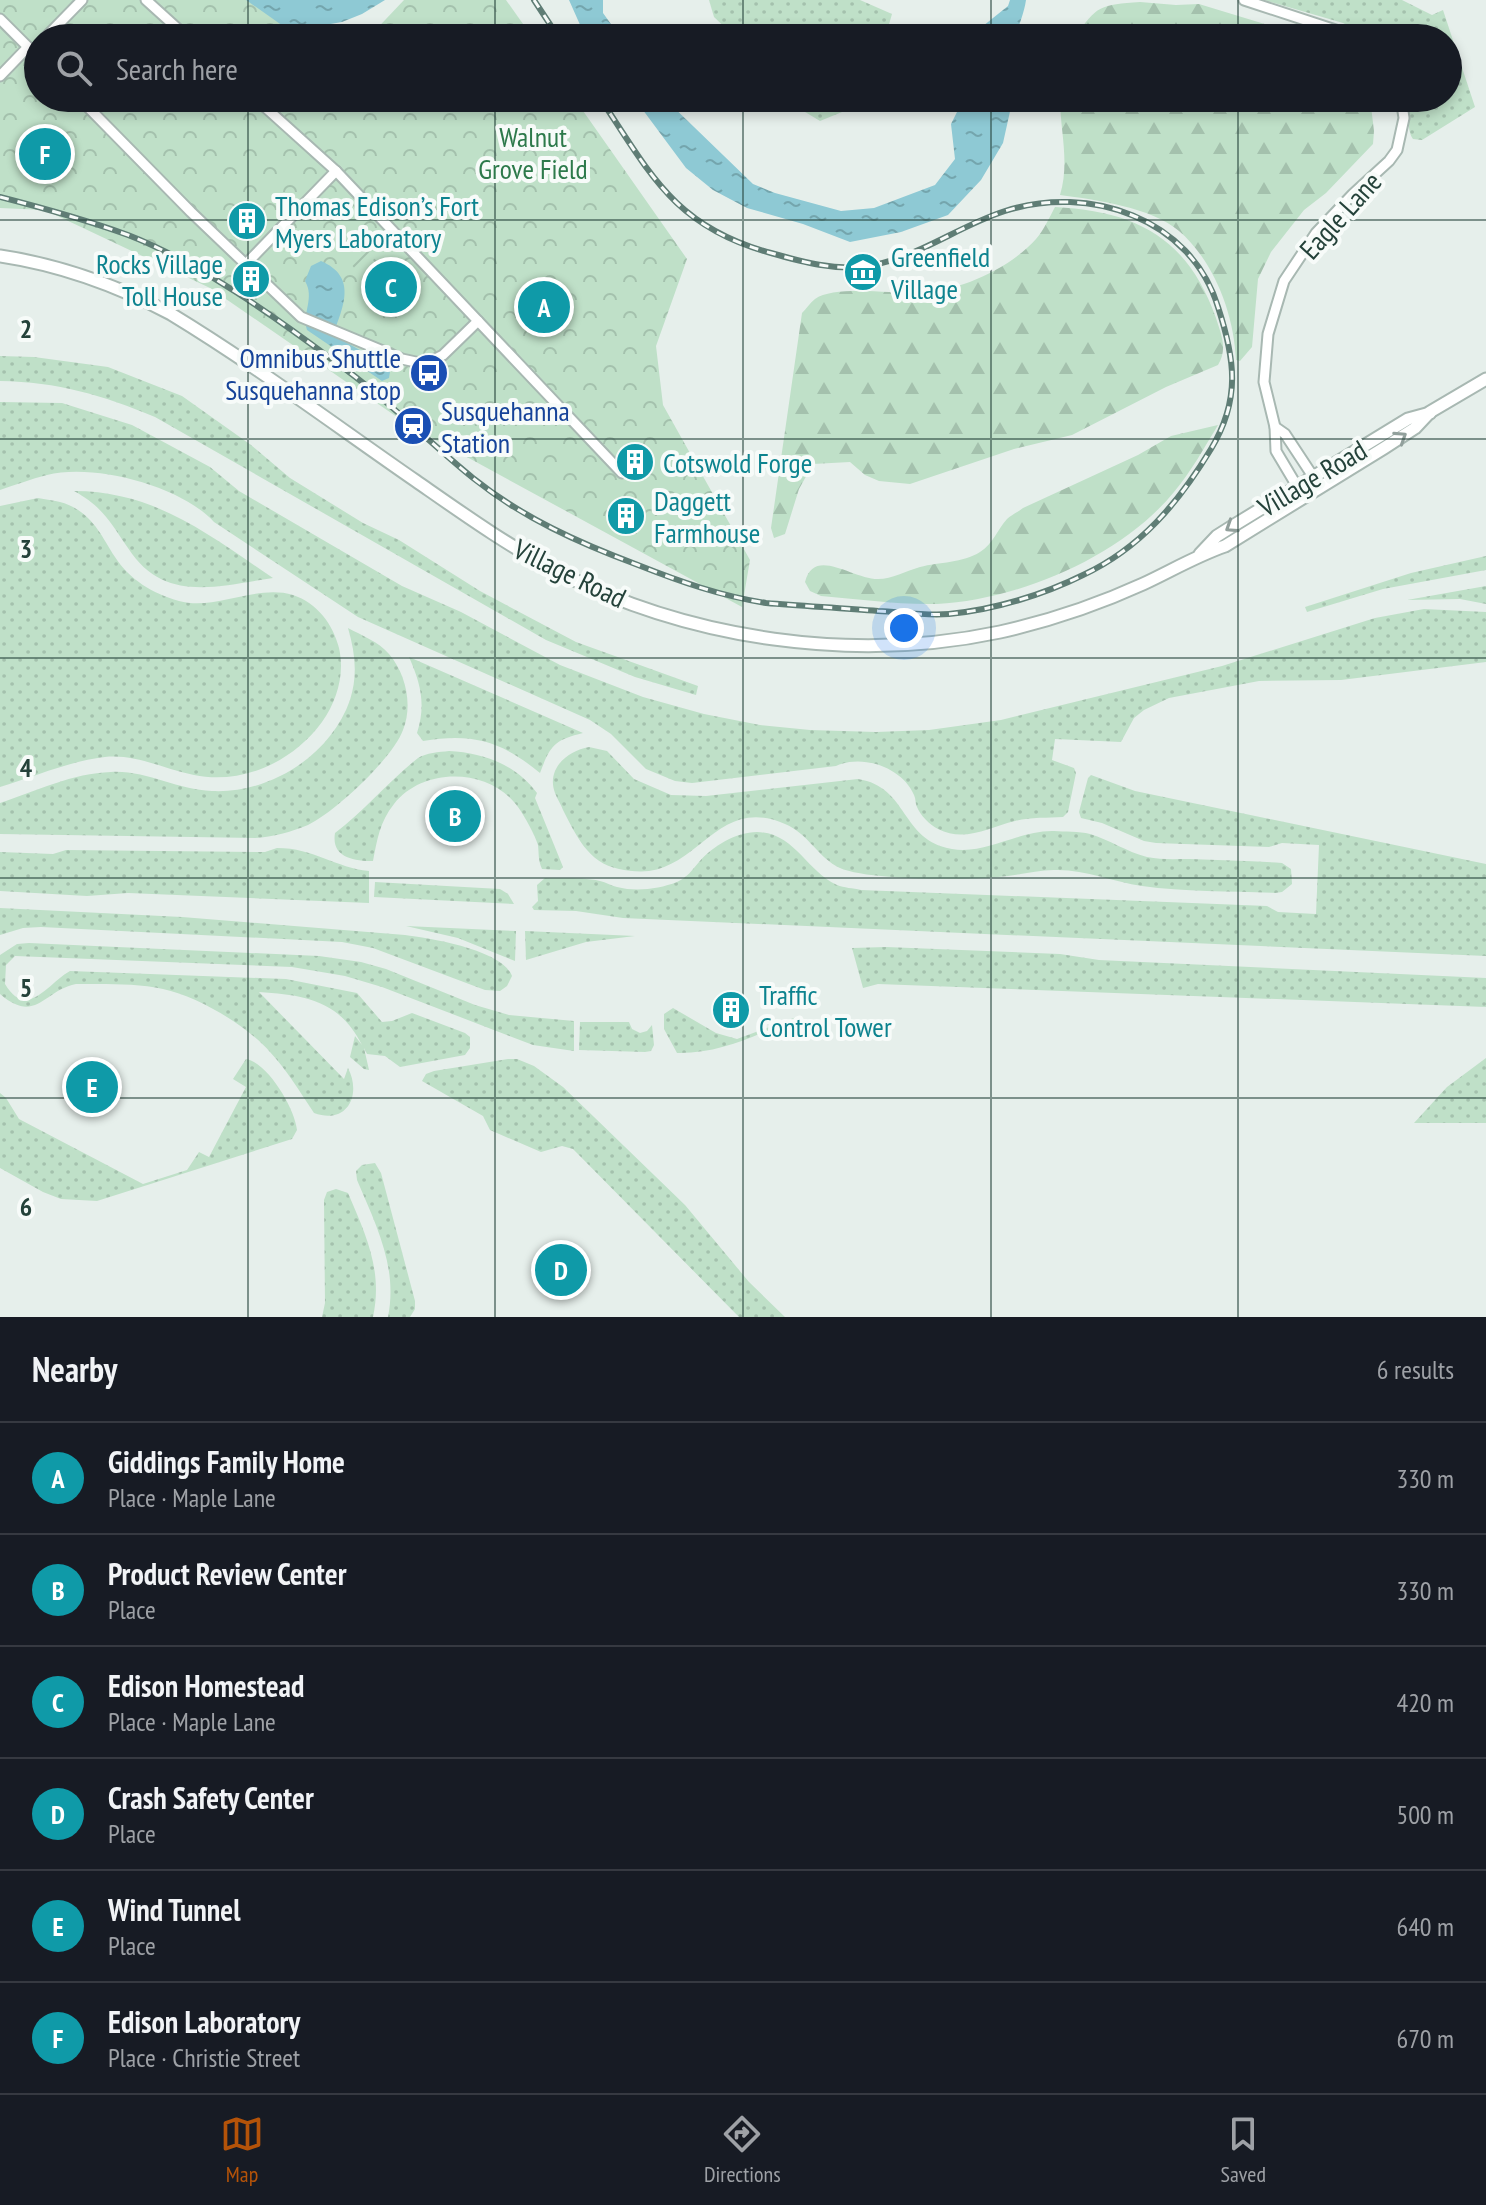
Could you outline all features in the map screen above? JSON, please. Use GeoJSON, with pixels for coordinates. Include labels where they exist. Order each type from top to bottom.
{"type":"FeatureCollection","features":[{"type":"Feature","properties":{"kind":"street"},"geometry":{"type":"LineString","coordinates":[[59,24],[82,0]]}},
{"type":"Feature","properties":{"kind":"street"},"geometry":{"type":"LineString","coordinates":[[146,0],[173,24]]}},
{"type":"Feature","properties":{"kind":"street"},"geometry":{"type":"LineString","coordinates":[[1244,0],[1317,24]]}},
{"type":"Feature","properties":{"kind":"street"},"geometry":{"type":"LineString","coordinates":[[0,19],[24,41]]}},
{"type":"Feature","properties":{"kind":"street"},"geometry":{"type":"LineString","coordinates":[[0,76],[24,58]]}},
{"type":"Feature","properties":{"kind":"street"},"geometry":{"type":"LineString","coordinates":[[93,112],[301,317],[402,359],[425,364],[443,355],[478,321]]}},
{"type":"Feature","properties":{"kind":"street"},"geometry":{"type":"LineString","coordinates":[[271,112],[336,171],[622,473]]}},
{"type":"Feature","properties":{"kind":"street","name":"Eagle Lane"},"geometry":{"type":"LineString","coordinates":[[1304,498],[1276,451],[1275,427],[1264,382],[1268,334],[1284,281],[1316,233],[1397,150],[1403,112]]}},
{"type":"Feature","properties":{"kind":"street"},"geometry":{"type":"LineString","coordinates":[[245,265],[336,171]]}},
{"type":"Feature","properties":{"kind":"street","name":"Village Road"},"geometry":{"type":"LineString","coordinates":[[0,256],[64,269],[149,302],[202,333],[509,544],[560,573],[618,598],[710,627],[771,638],[892,645],[965,639],[1029,625],[1090,606],[1146,583],[1200,554],[1225,546],[1415,428],[1430,412]]}},
{"type":"Feature","properties":{"kind":"street","name":"Village Road"},"geometry":{"type":"LineString","coordinates":[[1200,554],[1217,536],[1313,477],[1408,419],[1430,412],[1486,379]]}},
{"type":"Feature","properties":{"kind":"street","name":"Eagle Lane"},"geometry":{"type":"LineString","coordinates":[[1275,427],[1285,434],[1320,488]]}},
{"type":"Feature","properties":{"kind":"green space","name":"Walnut Grove Field"},"geometry":{"type":"Polygon","coordinates":[[[0,0],[278,0],[310,24],[24,24],[24,112],[584,112],[687,259],[656,346],[663,405],[750,560],[742,607],[410,426],[210,288],[45,210],[0,208],[0,0]]]}},
{"type":"Feature","properties":{"kind":"green space"},"geometry":{"type":"Polygon","coordinates":[[[404,0],[506,0],[523,24],[381,24],[404,0]]]}},
{"type":"Feature","properties":{"kind":"green space"},"geometry":{"type":"Polygon","coordinates":[[[709,0],[860,0],[892,14],[889,24],[721,24],[714,17],[709,0]]]}},
{"type":"Feature","properties":{"kind":"green space"},"geometry":{"type":"Polygon","coordinates":[[[1264,0],[1402,0],[1432,15],[1443,10],[1448,24],[1345,24],[1264,0]]]}},
{"type":"Feature","properties":{"kind":"green space"},"geometry":{"type":"Polygon","coordinates":[[[1116,4],[1199,4],[1265,24],[1085,24],[1101,9],[1116,4]]]}},
{"type":"Feature","properties":{"kind":"green space"},"geometry":{"type":"Polygon","coordinates":[[[1462,68],[1475,107],[1422,140],[1413,139],[1408,112],[1462,112],[1462,68]]]}},
{"type":"Feature","properties":{"kind":"green space"},"geometry":{"type":"Polygon","coordinates":[[[805,112],[842,112],[820,121],[805,112]]]}},
{"type":"Feature","properties":{"kind":"green space"},"geometry":{"type":"Polygon","coordinates":[[[1061,112],[1372,112],[1373,144],[1326,193],[1304,210],[1271,252],[1258,279],[1252,347],[1240,361],[1236,360],[1231,325],[1220,290],[1191,243],[1167,223],[1139,210],[1060,195],[1064,159],[1061,112]]]}},
{"type":"Feature","properties":{"kind":"green space"},"geometry":{"type":"Polygon","coordinates":[[[1055,207],[1110,215],[1134,223],[1174,249],[1204,290],[1216,318],[1223,347],[1218,365],[1166,387],[1072,435],[1014,449],[910,484],[879,481],[865,475],[850,462],[813,464],[799,489],[785,534],[774,538],[771,528],[802,313],[815,299],[836,292],[919,293],[967,283],[998,269],[1025,250],[1042,232],[1055,207]]]}},
{"type":"Feature","properties":{"kind":"green space"},"geometry":{"type":"Polygon","coordinates":[[[373,236],[385,249],[359,273],[347,260],[373,236]]]}},
{"type":"Feature","properties":{"kind":"green space"},"geometry":{"type":"Polygon","coordinates":[[[0,356],[34,357],[108,367],[182,396],[251,445],[290,478],[363,523],[399,540],[480,591],[576,642],[698,686],[696,695],[635,677],[546,640],[155,417],[79,391],[0,381],[0,356]]]}},
{"type":"Feature","properties":{"kind":"green space"},"geometry":{"type":"Polygon","coordinates":[[[0,402],[62,403],[132,425],[210,467],[239,491],[402,586],[461,612],[560,665],[643,697],[760,725],[876,732],[929,730],[1001,720],[1222,666],[1375,618],[1424,609],[1486,612],[1486,662],[1341,680],[1259,681],[1169,698],[1134,718],[1121,742],[1055,739],[1052,760],[1074,768],[1076,773],[1068,812],[1063,817],[1021,820],[967,834],[948,833],[923,816],[916,806],[914,795],[900,777],[891,770],[869,763],[846,763],[692,783],[675,781],[646,769],[611,734],[590,720],[358,617],[199,509],[159,488],[112,475],[67,472],[0,490],[0,402]]]}},
{"type":"Feature","properties":{"kind":"green space"},"geometry":{"type":"Polygon","coordinates":[[[1218,425],[1186,476],[1152,515],[1098,555],[1034,584],[969,601],[922,604],[821,596],[810,591],[805,582],[817,566],[825,565],[868,578],[883,579],[920,567],[973,556],[988,545],[1007,519],[1023,508],[1138,455],[1171,436],[1218,425]]]}},
{"type":"Feature","properties":{"kind":"green space"},"geometry":{"type":"Polygon","coordinates":[[[74,491],[103,493],[156,507],[180,518],[273,578],[193,587],[158,577],[142,566],[99,509],[74,491]]]}},
{"type":"Feature","properties":{"kind":"green space"},"geometry":{"type":"Polygon","coordinates":[[[38,498],[64,503],[81,512],[128,572],[142,585],[169,598],[207,603],[279,593],[293,595],[317,609],[336,639],[341,658],[338,687],[322,722],[297,749],[281,759],[230,777],[194,775],[139,760],[105,757],[0,787],[0,506],[38,498]]]}},
{"type":"Feature","properties":{"kind":"green space"},"geometry":{"type":"Polygon","coordinates":[[[1486,556],[1486,570],[1383,589],[1307,612],[1305,607],[1411,573],[1486,556]]]}},
{"type":"Feature","properties":{"kind":"green space"},"geometry":{"type":"Polygon","coordinates":[[[1486,586],[1486,604],[1460,599],[1407,600],[1486,586]]]}},
{"type":"Feature","properties":{"kind":"green space"},"geometry":{"type":"Polygon","coordinates":[[[348,628],[380,646],[395,662],[406,690],[406,720],[397,742],[376,769],[347,797],[308,825],[255,838],[0,834],[0,803],[83,776],[124,772],[212,791],[255,786],[296,767],[329,738],[350,700],[355,664],[348,628]]]}},
{"type":"Feature","properties":{"kind":"green space"},"geometry":{"type":"Polygon","coordinates":[[[409,657],[583,733],[565,738],[554,746],[540,773],[512,753],[486,742],[457,738],[423,741],[417,733],[421,695],[409,657]]]}},
{"type":"Feature","properties":{"kind":"green space"},"geometry":{"type":"Polygon","coordinates":[[[589,747],[607,751],[634,779],[671,795],[706,796],[858,779],[887,792],[923,835],[935,844],[952,849],[977,849],[1041,832],[1081,832],[1152,858],[1282,863],[1291,869],[1292,884],[1275,893],[1158,888],[1058,870],[963,879],[867,874],[836,866],[793,828],[763,818],[744,819],[728,825],[667,866],[649,871],[622,870],[599,861],[584,847],[555,793],[553,776],[560,762],[573,752],[589,747]]]}},
{"type":"Feature","properties":{"kind":"green space"},"geometry":{"type":"Polygon","coordinates":[[[449,751],[474,754],[498,762],[528,783],[537,793],[535,798],[563,867],[560,870],[542,869],[532,831],[506,794],[474,779],[457,777],[422,783],[394,804],[382,824],[373,861],[345,856],[336,848],[335,833],[397,776],[418,758],[449,751]]]}},
{"type":"Feature","properties":{"kind":"green space"},"geometry":{"type":"Polygon","coordinates":[[[1091,775],[1135,791],[1486,864],[1486,956],[623,918],[576,911],[534,910],[532,907],[538,901],[537,885],[545,878],[593,880],[632,889],[663,886],[684,878],[718,845],[741,834],[757,832],[781,839],[826,879],[837,885],[861,890],[1267,906],[1278,912],[1316,914],[1319,845],[1282,843],[1269,847],[1144,841],[1102,823],[1081,818],[1079,812],[1091,775]]]}},
{"type":"Feature","properties":{"kind":"green space"},"geometry":{"type":"Polygon","coordinates":[[[277,848],[302,851],[369,871],[369,903],[0,891],[0,852],[265,852],[277,848]]]}},
{"type":"Feature","properties":{"kind":"green space"},"geometry":{"type":"Polygon","coordinates":[[[375,882],[500,889],[508,894],[514,904],[374,897],[375,882]]]}},
{"type":"Feature","properties":{"kind":"green space"},"geometry":{"type":"Polygon","coordinates":[[[0,908],[182,917],[405,935],[481,952],[506,967],[512,976],[500,991],[485,990],[373,948],[342,942],[41,927],[23,928],[0,935],[0,908]]]}},
{"type":"Feature","properties":{"kind":"green space"},"geometry":{"type":"Polygon","coordinates":[[[406,926],[516,931],[515,961],[458,938],[406,926]]]}},
{"type":"Feature","properties":{"kind":"green space"},"geometry":{"type":"Polygon","coordinates":[[[525,931],[635,936],[586,942],[526,960],[525,931]]]}},
{"type":"Feature","properties":{"kind":"green space"},"geometry":{"type":"Polygon","coordinates":[[[17,944],[319,956],[361,962],[509,1015],[574,1021],[574,1051],[533,1045],[382,987],[345,976],[292,967],[15,956],[6,965],[5,984],[13,995],[21,999],[38,996],[70,971],[286,979],[357,993],[382,1022],[412,1013],[470,1037],[470,1048],[465,1055],[400,1067],[385,1056],[367,1054],[364,1048],[369,1070],[364,1069],[350,1057],[355,1036],[362,1045],[343,1018],[331,1009],[306,998],[259,992],[344,1079],[348,1068],[353,1088],[349,1105],[335,1115],[326,1116],[314,1113],[282,1066],[248,1032],[206,1005],[177,993],[120,984],[76,984],[31,1006],[12,1003],[0,994],[0,955],[17,944]]]}},
{"type":"Feature","properties":{"kind":"green space"},"geometry":{"type":"Polygon","coordinates":[[[886,947],[1486,978],[1486,1007],[878,984],[863,988],[852,948],[886,947]]]}},
{"type":"Feature","properties":{"kind":"green space"},"geometry":{"type":"Polygon","coordinates":[[[673,1008],[716,1033],[737,1039],[799,1016],[725,1046],[677,1053],[664,1029],[664,1014],[673,1008]]]}},
{"type":"Feature","properties":{"kind":"green space"},"geometry":{"type":"Polygon","coordinates":[[[580,1022],[629,1022],[632,1029],[640,1033],[652,1025],[654,1045],[651,1051],[645,1052],[579,1050],[580,1022]]]}},
{"type":"Feature","properties":{"kind":"green space"},"geometry":{"type":"Polygon","coordinates":[[[1486,1058],[1486,1123],[1414,1123],[1447,1087],[1486,1058]]]}},
{"type":"Feature","properties":{"kind":"green space"},"geometry":{"type":"Polygon","coordinates":[[[246,1059],[263,1069],[286,1099],[297,1130],[292,1139],[97,1201],[61,1199],[0,1168],[0,1093],[19,1119],[143,1184],[187,1170],[199,1152],[209,1157],[246,1087],[233,1079],[246,1059]]]}},
{"type":"Feature","properties":{"kind":"green space"},"geometry":{"type":"Polygon","coordinates":[[[508,1059],[534,1066],[563,1087],[685,1205],[749,1282],[785,1317],[739,1317],[573,1149],[562,1146],[541,1152],[490,1130],[483,1116],[422,1081],[426,1074],[434,1071],[508,1059]]]}},
{"type":"Feature","properties":{"kind":"green space"},"geometry":{"type":"Polygon","coordinates":[[[375,1163],[381,1173],[415,1301],[410,1317],[388,1317],[388,1264],[356,1171],[362,1165],[375,1163]]]}},
{"type":"Feature","properties":{"kind":"green space"},"geometry":{"type":"Polygon","coordinates":[[[336,1189],[348,1193],[371,1254],[376,1284],[373,1317],[322,1317],[325,1303],[324,1200],[327,1192],[336,1189]]]}},
{"type":"Feature","properties":{"kind":"water"},"geometry":{"type":"Polygon","coordinates":[[[246,0],[385,0],[342,22],[280,24],[246,0]]]}},
{"type":"Feature","properties":{"kind":"water"},"geometry":{"type":"Polygon","coordinates":[[[569,0],[603,0],[603,13],[611,24],[580,24],[569,0]]]}},
{"type":"Feature","properties":{"kind":"water"},"geometry":{"type":"Polygon","coordinates":[[[1010,0],[1026,0],[1020,24],[986,24],[1008,6],[1010,0]]]}},
{"type":"Feature","properties":{"kind":"water"},"geometry":{"type":"Polygon","coordinates":[[[644,112],[678,112],[753,184],[841,211],[874,208],[935,185],[955,159],[951,124],[957,112],[1010,112],[1003,143],[981,180],[948,215],[901,232],[850,242],[747,208],[713,190],[686,168],[644,112]]]}},
{"type":"Feature","properties":{"kind":"water"},"geometry":{"type":"Polygon","coordinates":[[[321,261],[340,275],[344,284],[343,304],[333,335],[385,364],[390,372],[389,378],[382,381],[307,330],[309,293],[305,281],[311,266],[321,261]]]}},
{"type":"Feature","properties":{"kind":"railway"},"geometry":{"type":"LineString","coordinates":[[534,0],[550,24]]}},
{"type":"Feature","properties":{"kind":"railway"},"geometry":{"type":"LineString","coordinates":[[0,197],[128,235],[181,260],[261,308],[352,375],[473,478],[512,505],[552,528],[616,557],[686,583],[749,600],[940,614],[983,609],[1035,595],[1104,564],[1141,537],[1186,487],[1221,431],[1231,396],[1232,379],[1228,344],[1218,307],[1205,276],[1185,251],[1161,230],[1133,216],[1102,206],[1070,202],[1037,204],[988,217],[886,262],[843,267],[807,262],[738,242],[688,213],[651,174],[609,112]]}},
{"type":"Feature","properties":{"kind":"place","name":"Edison Laboratory"},"geometry":{"type":"Point","coordinates":[45,154]}},
{"type":"Feature","properties":{"kind":"place","name":"Thomas Edison’s Fort Myers Laboratory"},"geometry":{"type":"Point","coordinates":[247,221]}},
{"type":"Feature","properties":{"kind":"place","name":"Greenfield Village"},"geometry":{"type":"Point","coordinates":[863,272]}},
{"type":"Feature","properties":{"kind":"place","name":"Rocks Village Toll House"},"geometry":{"type":"Point","coordinates":[251,279]}},
{"type":"Feature","properties":{"kind":"place","name":"Edison Homestead"},"geometry":{"type":"Point","coordinates":[391,287]}},
{"type":"Feature","properties":{"kind":"place","name":"Giddings Family Home"},"geometry":{"type":"Point","coordinates":[544,307]}},
{"type":"Feature","properties":{"kind":"place","name":"Omnibus Shuttle Susquehanna stop"},"geometry":{"type":"Point","coordinates":[429,373]}},
{"type":"Feature","properties":{"kind":"place","name":"Susquehanna Station"},"geometry":{"type":"Point","coordinates":[413,426]}},
{"type":"Feature","properties":{"kind":"place","name":"Cotswold Forge"},"geometry":{"type":"Point","coordinates":[635,462]}},
{"type":"Feature","properties":{"kind":"place","name":"Daggett Farmhouse"},"geometry":{"type":"Point","coordinates":[626,516]}},
{"type":"Feature","properties":{"kind":"place","name":"Product Review Center"},"geometry":{"type":"Point","coordinates":[455,816]}},
{"type":"Feature","properties":{"kind":"place","name":"Traffic Control Tower"},"geometry":{"type":"Point","coordinates":[731,1010]}},
{"type":"Feature","properties":{"kind":"place","name":"Wind Tunnel"},"geometry":{"type":"Point","coordinates":[92,1087]}},
{"type":"Feature","properties":{"kind":"place","name":"Crash Safety Center"},"geometry":{"type":"Point","coordinates":[561,1270]}}]}
